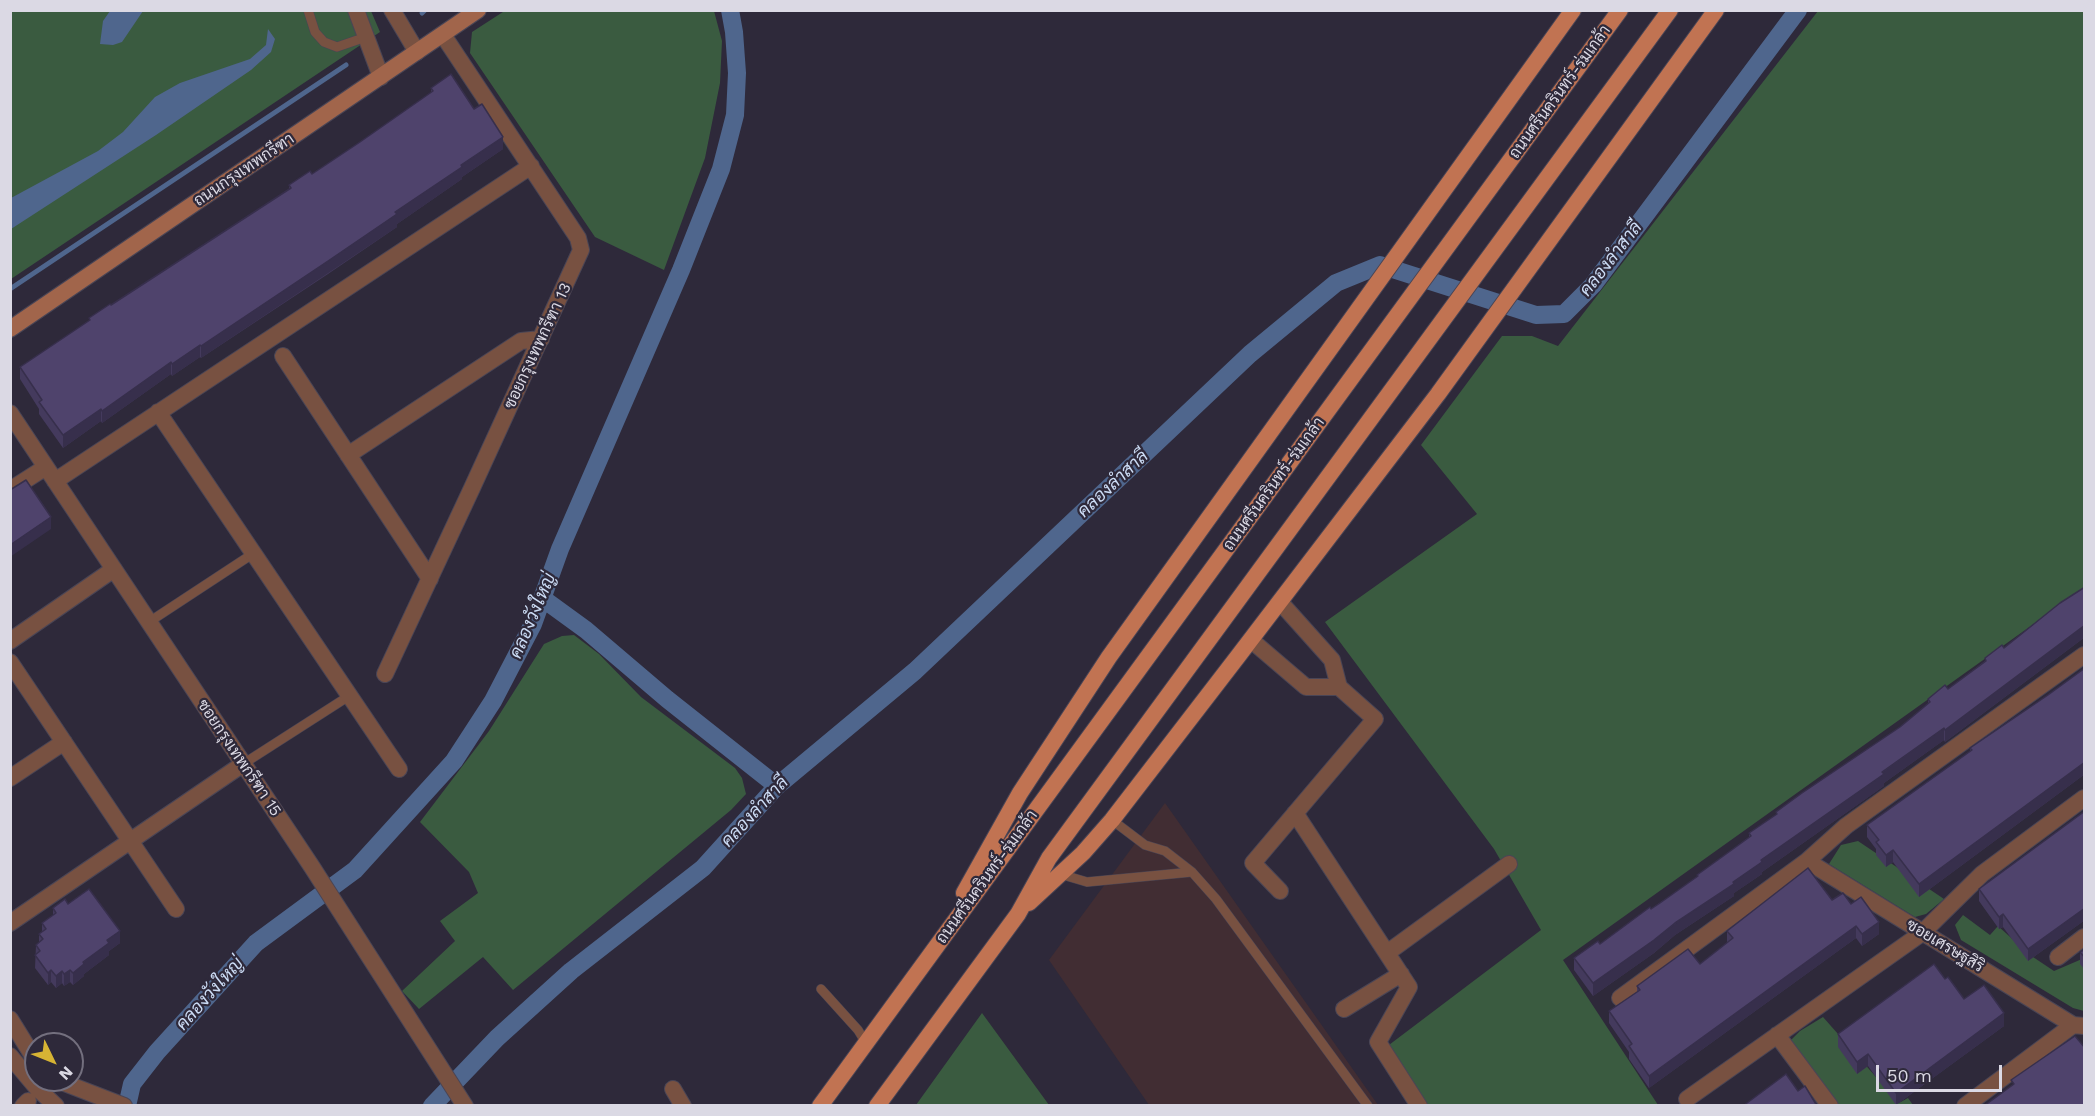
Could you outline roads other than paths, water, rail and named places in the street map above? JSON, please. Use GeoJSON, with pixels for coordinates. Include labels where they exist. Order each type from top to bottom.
{"type":"FeatureCollection","features":[{"type":"Feature","properties":{"kind":"main road","name":"ถนนกรุงเทพกรีฑา"},"geometry":{"type":"LineString","coordinates":[[10,329],[478,10]]}},
{"type":"Feature","properties":{"kind":"main road","name":"ถนนศรีนครินทร์-ร่มเกล้า"},"geometry":{"type":"LineString","coordinates":[[927,958],[1020,793],[1108,657],[1334,341],[1443,194],[1573,10]]}},
{"type":"Feature","properties":{"kind":"main road","name":"ถนนศรีนครินทร์-ร่มเกล้า"},"geometry":{"type":"LineString","coordinates":[[820,1106],[1620,10]]}},
{"type":"Feature","properties":{"kind":"main road"},"geometry":{"type":"LineString","coordinates":[[877,1106],[1018,914],[1049,858],[1670,10]]}},
{"type":"Feature","properties":{"kind":"main road"},"geometry":{"type":"LineString","coordinates":[[1018,914],[1083,853],[1112,820],[1251,640],[1438,394],[1716,10]]}},
{"type":"Feature","properties":{"kind":"street"},"geometry":{"type":"LineString","coordinates":[[356,10],[381,77]]}},
{"type":"Feature","properties":{"kind":"street"},"geometry":{"type":"LineString","coordinates":[[392,10],[417,52]]}},
{"type":"Feature","properties":{"kind":"street","name":"ซอยกรุงเทพกรีฑา 13"},"geometry":{"type":"LineString","coordinates":[[385,674],[581,250],[578,238],[443,35]]}},
{"type":"Feature","properties":{"kind":"street"},"geometry":{"type":"LineString","coordinates":[[10,490],[51,474],[158,412],[531,166]]}},
{"type":"Feature","properties":{"kind":"street"},"geometry":{"type":"LineString","coordinates":[[348,455],[521,341],[541,339]]}},
{"type":"Feature","properties":{"kind":"street"},"geometry":{"type":"LineString","coordinates":[[283,356],[430,579]]}},
{"type":"Feature","properties":{"kind":"street"},"geometry":{"type":"LineString","coordinates":[[158,412],[399,770]]}},
{"type":"Feature","properties":{"kind":"street","name":"ซอยกรุงเทพกรีฑา 15"},"geometry":{"type":"LineString","coordinates":[[10,413],[312,867],[465,1106]]}},
{"type":"Feature","properties":{"kind":"street"},"geometry":{"type":"LineString","coordinates":[[10,641],[114,569]]}},
{"type":"Feature","properties":{"kind":"street"},"geometry":{"type":"LineString","coordinates":[[1280,602],[1332,660],[1339,687],[1376,719],[1253,863],[1280,891]]}},
{"type":"Feature","properties":{"kind":"street"},"geometry":{"type":"LineString","coordinates":[[1251,640],[1306,687],[1339,687]]}},
{"type":"Feature","properties":{"kind":"street"},"geometry":{"type":"LineString","coordinates":[[1620,998],[1807,861],[1846,826],[2085,655]]}},
{"type":"Feature","properties":{"kind":"street"},"geometry":{"type":"LineString","coordinates":[[10,662],[176,909]]}},
{"type":"Feature","properties":{"kind":"street"},"geometry":{"type":"LineString","coordinates":[[10,778],[64,742]]}},
{"type":"Feature","properties":{"kind":"street"},"geometry":{"type":"LineString","coordinates":[[10,923],[243,764]]}},
{"type":"Feature","properties":{"kind":"street"},"geometry":{"type":"LineString","coordinates":[[1687,1100],[1922,933],[1982,874],[2085,798]]}},
{"type":"Feature","properties":{"kind":"street"},"geometry":{"type":"LineString","coordinates":[[1295,813],[1409,987],[1378,1042],[1419,1106]]}},
{"type":"Feature","properties":{"kind":"street","name":"ซอยเศรษฐสิริ"},"geometry":{"type":"LineString","coordinates":[[1807,861],[1922,933],[2079,1025]]}},
{"type":"Feature","properties":{"kind":"street"},"geometry":{"type":"LineString","coordinates":[[1387,953],[1509,864]]}},
{"type":"Feature","properties":{"kind":"street"},"geometry":{"type":"LineString","coordinates":[[2058,957],[2085,937]]}},
{"type":"Feature","properties":{"kind":"street"},"geometry":{"type":"LineString","coordinates":[[1344,1009],[1401,974]]}},
{"type":"Feature","properties":{"kind":"street"},"geometry":{"type":"LineString","coordinates":[[10,1019],[24,1041]]}},
{"type":"Feature","properties":{"kind":"street"},"geometry":{"type":"LineString","coordinates":[[1965,1106],[2079,1025]]}},
{"type":"Feature","properties":{"kind":"street"},"geometry":{"type":"LineString","coordinates":[[1777,1035],[1830,1106]]}},
{"type":"Feature","properties":{"kind":"street"},"geometry":{"type":"LineString","coordinates":[[10,1056],[56,1106]]}},
{"type":"Feature","properties":{"kind":"street"},"geometry":{"type":"LineString","coordinates":[[673,1089],[683,1106]]}},
{"type":"Feature","properties":{"kind":"street"},"geometry":{"type":"LineString","coordinates":[[84,1091],[124,1106]]}},
{"type":"Feature","properties":{"kind":"lane"},"geometry":{"type":"LineString","coordinates":[[309,10],[315,32],[324,42],[337,47],[366,37]]}},
{"type":"Feature","properties":{"kind":"lane"},"geometry":{"type":"LineString","coordinates":[[149,622],[254,553]]}},
{"type":"Feature","properties":{"kind":"lane"},"geometry":{"type":"LineString","coordinates":[[243,764],[350,696]]}},
{"type":"Feature","properties":{"kind":"lane"},"geometry":{"type":"LineString","coordinates":[[1112,820],[1145,845],[1165,851],[1192,872],[1216,898],[1368,1106]]}},
{"type":"Feature","properties":{"kind":"lane"},"geometry":{"type":"LineString","coordinates":[[1060,874],[1087,882],[1192,872]]}},
{"type":"Feature","properties":{"kind":"lane"},"geometry":{"type":"LineString","coordinates":[[821,989],[866,1042]]}},
{"type":"Feature","properties":{"kind":"water"},"geometry":{"type":"Polygon","coordinates":[[[110,11],[143,11],[122,42],[113,45],[100,44],[103,21],[110,11]]]}},
{"type":"Feature","properties":{"kind":"water"},"geometry":{"type":"Polygon","coordinates":[[[268,29],[275,39],[271,52],[251,70],[11,229],[11,198],[98,151],[123,132],[155,97],[180,83],[250,59],[266,45],[268,29]]]}},
{"type":"Feature","properties":{"kind":"waterway"},"geometry":{"type":"LineString","coordinates":[[422,13],[425,10]]}},
{"type":"Feature","properties":{"kind":"waterway","name":"คลองวังใหญ่"},"geometry":{"type":"LineString","coordinates":[[127,1106],[132,1084],[157,1052],[256,943],[355,870],[454,761],[493,701],[533,624],[560,549],[681,270],[721,169],[735,115],[737,73],[730,10]]}},
{"type":"Feature","properties":{"kind":"waterway","name":"คลองลำสาลี"},"geometry":{"type":"LineString","coordinates":[[432,1106],[497,1038],[571,971],[703,868],[777,786],[915,671],[1250,354],[1336,283],[1380,265],[1536,315],[1564,314],[1593,285],[1798,10]]}},
{"type":"Feature","properties":{"kind":"waterway"},"geometry":{"type":"LineString","coordinates":[[10,289],[346,65]]}},
{"type":"Feature","properties":{"kind":"waterway"},"geometry":{"type":"LineString","coordinates":[[542,598],[586,630],[667,699],[777,786]]}}]}
